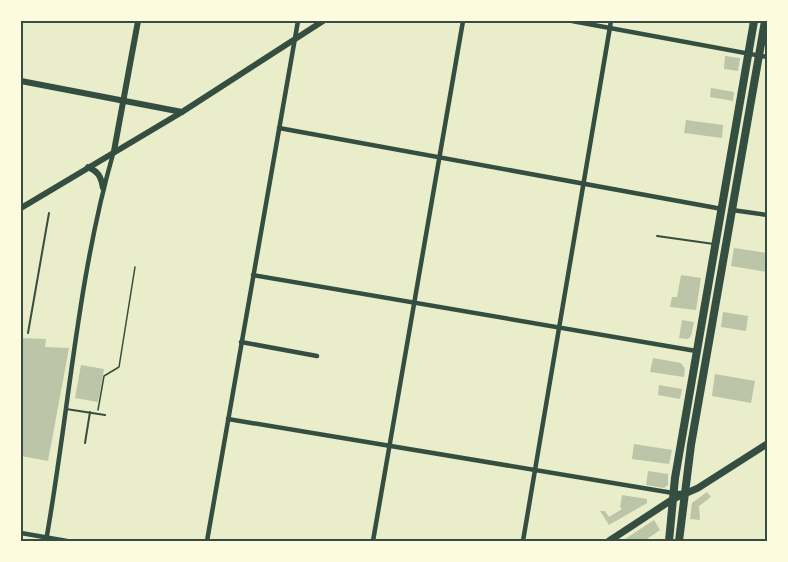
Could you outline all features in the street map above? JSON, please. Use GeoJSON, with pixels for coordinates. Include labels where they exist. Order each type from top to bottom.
{"type":"FeatureCollection","features":[{"type":"Feature","properties":{"kind":"main road"},"geometry":{"type":"LineString","coordinates":[[669,541],[673,496],[754,21]]}},
{"type":"Feature","properties":{"kind":"main road"},"geometry":{"type":"LineString","coordinates":[[679,541],[732,210],[763,56],[765,21]]}},
{"type":"Feature","properties":{"kind":"main road"},"geometry":{"type":"LineString","coordinates":[[609,541],[673,496],[698,488],[767,444]]}},
{"type":"Feature","properties":{"kind":"street"},"geometry":{"type":"LineString","coordinates":[[46,539],[89,264],[103,188],[114,151],[138,21]]}},
{"type":"Feature","properties":{"kind":"street"},"geometry":{"type":"LineString","coordinates":[[207,541],[298,21]]}},
{"type":"Feature","properties":{"kind":"street"},"geometry":{"type":"LineString","coordinates":[[21,208],[182,112],[323,21]]}},
{"type":"Feature","properties":{"kind":"street"},"geometry":{"type":"LineString","coordinates":[[373,541],[463,21]]}},
{"type":"Feature","properties":{"kind":"street"},"geometry":{"type":"LineString","coordinates":[[572,21],[763,56]]}},
{"type":"Feature","properties":{"kind":"street"},"geometry":{"type":"LineString","coordinates":[[523,541],[611,21]]}},
{"type":"Feature","properties":{"kind":"street"},"geometry":{"type":"LineString","coordinates":[[21,81],[182,112]]}},
{"type":"Feature","properties":{"kind":"street"},"geometry":{"type":"LineString","coordinates":[[279,128],[722,209]]}},
{"type":"Feature","properties":{"kind":"street"},"geometry":{"type":"LineString","coordinates":[[88,167],[96,170],[100,175],[103,188]]}},
{"type":"Feature","properties":{"kind":"street"},"geometry":{"type":"LineString","coordinates":[[732,210],[767,215]]}},
{"type":"Feature","properties":{"kind":"street"},"geometry":{"type":"LineString","coordinates":[[253,275],[698,351]]}},
{"type":"Feature","properties":{"kind":"street"},"geometry":{"type":"LineString","coordinates":[[241,342],[317,356]]}},
{"type":"Feature","properties":{"kind":"street"},"geometry":{"type":"LineString","coordinates":[[228,419],[534,469],[673,496]]}},
{"type":"Feature","properties":{"kind":"street"},"geometry":{"type":"LineString","coordinates":[[21,533],[67,541]]}},
{"type":"Feature","properties":{"kind":"lane"},"geometry":{"type":"LineString","coordinates":[[27,333],[49,213]]}},
{"type":"Feature","properties":{"kind":"lane"},"geometry":{"type":"LineString","coordinates":[[657,236],[717,244]]}},
{"type":"Feature","properties":{"kind":"lane"},"geometry":{"type":"LineString","coordinates":[[66,409],[105,415]]}},
{"type":"Feature","properties":{"kind":"lane"},"geometry":{"type":"LineString","coordinates":[[85,442],[90,412]]}},
{"type":"Feature","properties":{"kind":"path"},"geometry":{"type":"LineString","coordinates":[[98,414],[104,376],[119,367],[135,267]]}},
{"type":"Feature","properties":{"kind":"building"},"geometry":{"type":"Polygon","coordinates":[[[725,56],[740,58],[738,71],[724,69],[725,56]]]}},
{"type":"Feature","properties":{"kind":"building"},"geometry":{"type":"Polygon","coordinates":[[[711,88],[734,92],[733,101],[710,97],[711,88]]]}},
{"type":"Feature","properties":{"kind":"building"},"geometry":{"type":"Polygon","coordinates":[[[686,120],[723,125],[722,138],[684,133],[686,120]]]}},
{"type":"Feature","properties":{"kind":"building"},"geometry":{"type":"Polygon","coordinates":[[[734,248],[767,253],[767,272],[731,266],[734,248]]]}},
{"type":"Feature","properties":{"kind":"building"},"geometry":{"type":"Polygon","coordinates":[[[681,275],[701,278],[696,310],[670,307],[672,297],[677,297],[681,275]]]}},
{"type":"Feature","properties":{"kind":"building"},"geometry":{"type":"Polygon","coordinates":[[[723,312],[748,316],[746,331],[721,327],[723,312]]]}},
{"type":"Feature","properties":{"kind":"building"},"geometry":{"type":"Polygon","coordinates":[[[682,320],[694,322],[691,336],[688,339],[679,338],[682,320]]]}},
{"type":"Feature","properties":{"kind":"building"},"geometry":{"type":"Polygon","coordinates":[[[21,338],[46,339],[45,347],[69,348],[48,461],[21,456],[21,338]]]}},
{"type":"Feature","properties":{"kind":"building"},"geometry":{"type":"Polygon","coordinates":[[[653,358],[681,363],[685,369],[684,377],[650,372],[653,358]]]}},
{"type":"Feature","properties":{"kind":"building"},"geometry":{"type":"Polygon","coordinates":[[[81,365],[104,369],[98,402],[75,398],[81,365]]]}},
{"type":"Feature","properties":{"kind":"building"},"geometry":{"type":"Polygon","coordinates":[[[715,374],[755,381],[751,403],[712,396],[715,374]]]}},
{"type":"Feature","properties":{"kind":"building"},"geometry":{"type":"Polygon","coordinates":[[[659,385],[682,389],[680,399],[658,395],[659,385]]]}},
{"type":"Feature","properties":{"kind":"building"},"geometry":{"type":"Polygon","coordinates":[[[634,444],[672,450],[669,464],[632,459],[634,444]]]}},
{"type":"Feature","properties":{"kind":"building"},"geometry":{"type":"Polygon","coordinates":[[[648,471],[668,474],[668,485],[664,488],[646,485],[648,471]]]}},
{"type":"Feature","properties":{"kind":"building"},"geometry":{"type":"Polygon","coordinates":[[[707,492],[711,497],[699,506],[700,520],[690,519],[692,503],[707,492]]]}},
{"type":"Feature","properties":{"kind":"building"},"geometry":{"type":"Polygon","coordinates":[[[622,495],[647,499],[647,503],[609,525],[600,511],[605,511],[609,517],[622,509],[620,507],[622,495]]]}},
{"type":"Feature","properties":{"kind":"building"},"geometry":{"type":"Polygon","coordinates":[[[654,520],[660,530],[644,541],[622,541],[654,520]]]}}]}
